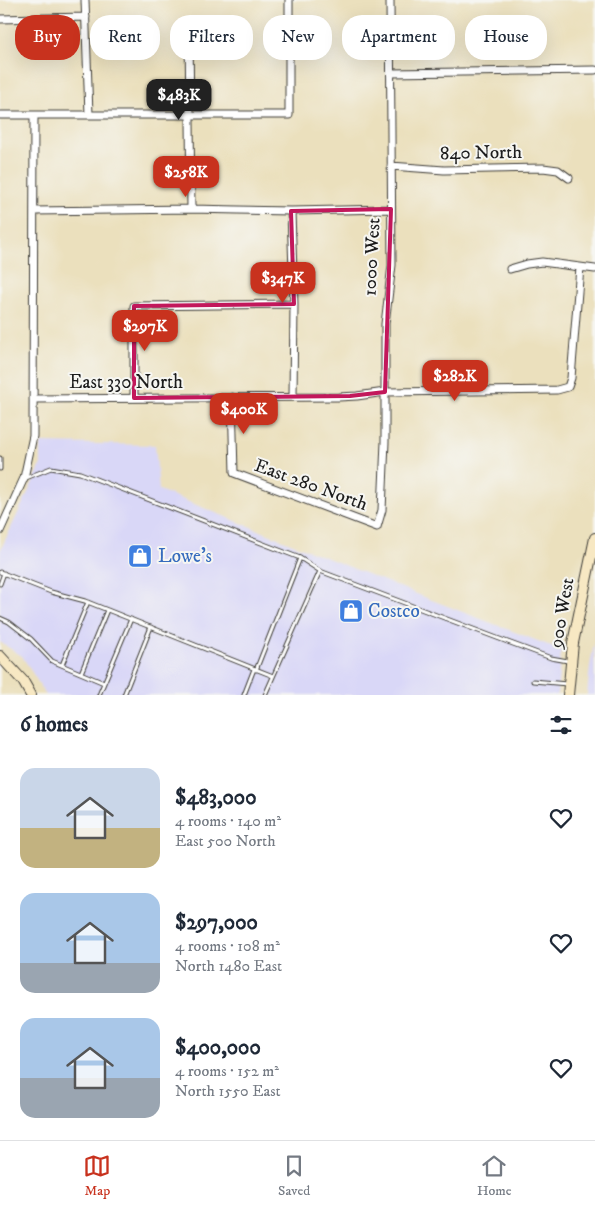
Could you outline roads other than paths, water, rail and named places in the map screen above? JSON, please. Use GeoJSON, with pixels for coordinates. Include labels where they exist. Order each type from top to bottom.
{"type":"FeatureCollection","features":[{"type":"Feature","properties":{"kind":"street"},"geometry":{"type":"LineString","coordinates":[[85,0],[89,115]]}},
{"type":"Feature","properties":{"kind":"street"},"geometry":{"type":"LineString","coordinates":[[0,115],[289,115],[289,0]]}},
{"type":"Feature","properties":{"kind":"street","name":"1000 West"},"geometry":{"type":"LineString","coordinates":[[376,526],[382,510],[385,442],[385,324],[392,265],[390,0]]}},
{"type":"Feature","properties":{"kind":"street"},"geometry":{"type":"LineString","coordinates":[[0,19],[86,18]]}},
{"type":"Feature","properties":{"kind":"street"},"geometry":{"type":"LineString","coordinates":[[189,60],[191,209]]}},
{"type":"Feature","properties":{"kind":"street"},"geometry":{"type":"LineString","coordinates":[[391,73],[595,70]]}},
{"type":"Feature","properties":{"kind":"street"},"geometry":{"type":"LineString","coordinates":[[0,531],[3,517],[24,478],[33,436],[34,115]]}},
{"type":"Feature","properties":{"kind":"street","name":"840 North"},"geometry":{"type":"LineString","coordinates":[[391,166],[444,170],[543,168],[558,170],[569,178]]}},
{"type":"Feature","properties":{"kind":"street"},"geometry":{"type":"LineString","coordinates":[[34,211],[391,209]]}},
{"type":"Feature","properties":{"kind":"street"},"geometry":{"type":"LineString","coordinates":[[292,211],[293,397]]}},
{"type":"Feature","properties":{"kind":"street"},"geometry":{"type":"LineString","coordinates":[[510,269],[542,262],[595,269]]}},
{"type":"Feature","properties":{"kind":"street","name":"East 330 North"},"geometry":{"type":"LineString","coordinates":[[33,399],[339,397],[385,392],[557,390],[568,388],[571,378],[580,267]]}},
{"type":"Feature","properties":{"kind":"street"},"geometry":{"type":"LineString","coordinates":[[134,398],[134,306],[294,304]]}},
{"type":"Feature","properties":{"kind":"street","name":"East 280 North"},"geometry":{"type":"LineString","coordinates":[[232,397],[234,473],[376,526]]}},
{"type":"Feature","properties":{"kind":"street","name":"900 West"},"geometry":{"type":"LineString","coordinates":[[568,690],[571,661],[590,579],[595,538]]}},
{"type":"Feature","properties":{"kind":"street"},"geometry":{"type":"LineString","coordinates":[[0,656],[23,681],[31,695]]}},
{"type":"Feature","properties":{"kind":"lane"},"geometry":{"type":"LineString","coordinates":[[0,458],[0,469]]}},
{"type":"Feature","properties":{"kind":"lane"},"geometry":{"type":"LineString","coordinates":[[24,478],[51,468],[80,473],[300,558],[320,571],[523,648],[551,658],[571,661]]}},
{"type":"Feature","properties":{"kind":"lane"},"geometry":{"type":"LineString","coordinates":[[244,695],[300,558]]}},
{"type":"Feature","properties":{"kind":"lane"},"geometry":{"type":"LineString","coordinates":[[265,695],[320,571]]}},
{"type":"Feature","properties":{"kind":"lane"},"geometry":{"type":"LineString","coordinates":[[0,584],[2,572],[51,592],[88,602],[273,676]]}},
{"type":"Feature","properties":{"kind":"lane"},"geometry":{"type":"LineString","coordinates":[[62,665],[88,602]]}},
{"type":"Feature","properties":{"kind":"lane"},"geometry":{"type":"LineString","coordinates":[[82,673],[107,610]]}},
{"type":"Feature","properties":{"kind":"lane"},"geometry":{"type":"LineString","coordinates":[[0,618],[9,622],[31,640],[52,661],[104,683]]}},
{"type":"Feature","properties":{"kind":"lane"},"geometry":{"type":"LineString","coordinates":[[99,695],[131,619]]}},
{"type":"Feature","properties":{"kind":"lane"},"geometry":{"type":"LineString","coordinates":[[124,695],[150,627]]}},
{"type":"Feature","properties":{"kind":"lane"},"geometry":{"type":"LineString","coordinates":[[533,681],[568,690]]}},
{"type":"Feature","properties":{"kind":"place","name":"Lowe's"},"geometry":{"type":"Point","coordinates":[140,556]}},
{"type":"Feature","properties":{"kind":"place","name":"Costco"},"geometry":{"type":"Point","coordinates":[351,611]}}]}
